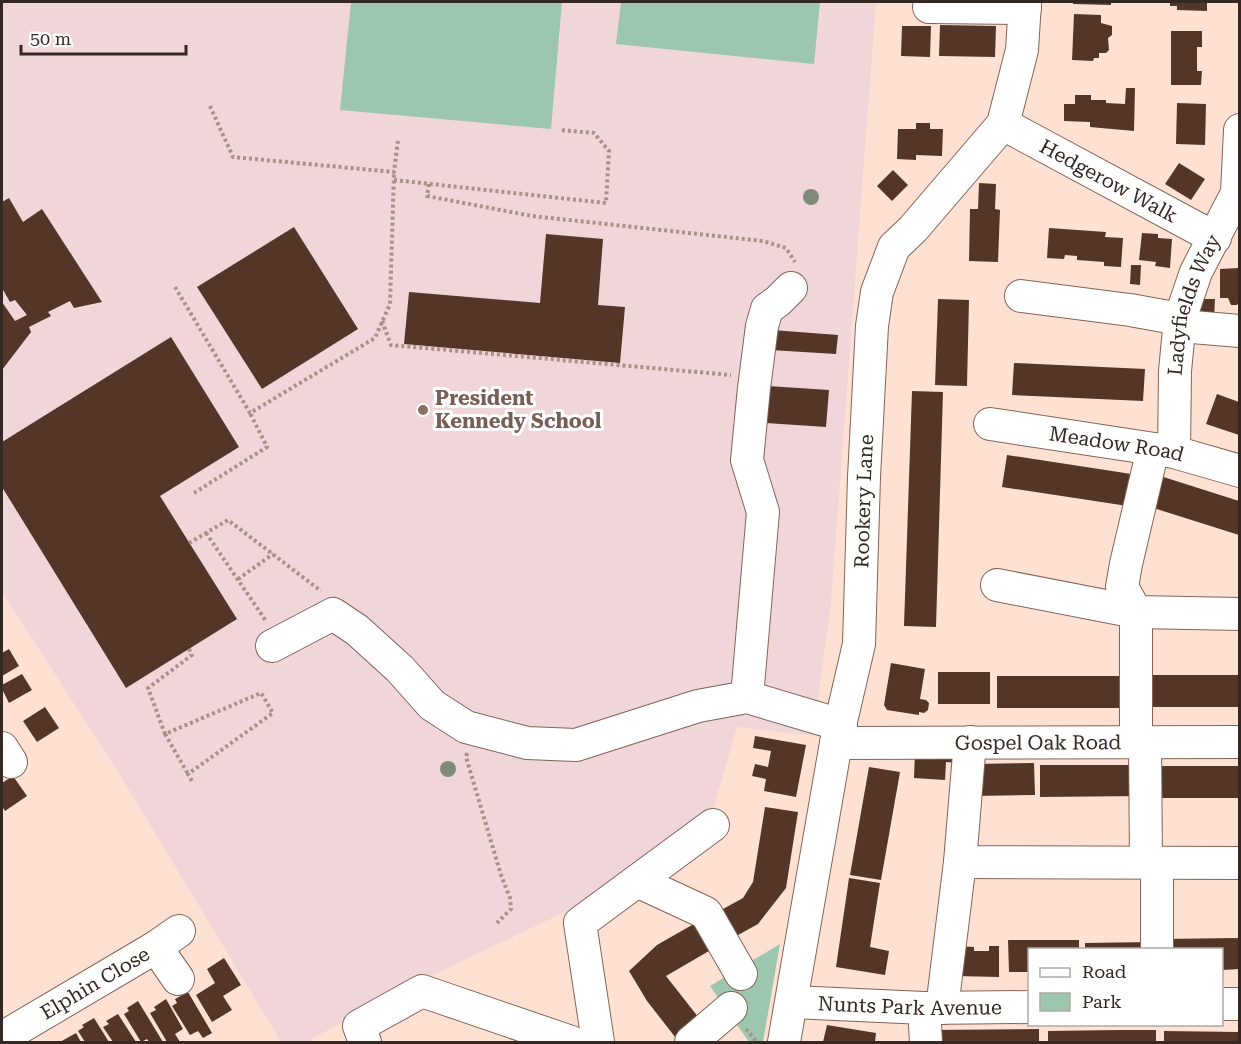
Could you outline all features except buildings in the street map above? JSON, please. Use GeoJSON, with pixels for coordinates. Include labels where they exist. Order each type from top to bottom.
{"type":"FeatureCollection","features":[{"type":"Feature","properties":{"kind":"street"},"geometry":{"type":"LineString","coordinates":[[929,7],[1025,5]]}},
{"type":"Feature","properties":{"kind":"street","name":"Rookery Lane"},"geometry":{"type":"LineString","coordinates":[[784,1042],[838,734],[859,644],[865,453],[872,326],[878,291],[894,247],[913,229],[1003,124],[1022,50],[1025,5]]}},
{"type":"Feature","properties":{"kind":"street","name":"Hedgerow Walk"},"geometry":{"type":"LineString","coordinates":[[1003,124],[1224,237]]}},
{"type":"Feature","properties":{"kind":"street","name":"Ladyfields Way"},"geometry":{"type":"LineString","coordinates":[[1136,612],[1122,587],[1126,564],[1164,451],[1180,323],[1196,272],[1224,237],[1237,193],[1239,129]]}},
{"type":"Feature","properties":{"kind":"street"},"geometry":{"type":"LineString","coordinates":[[276,644],[333,614],[357,630],[400,669],[432,705],[466,727],[527,743],[576,745],[698,706],[747,697],[763,512],[747,460],[762,326],[767,309],[791,288]]}},
{"type":"Feature","properties":{"kind":"street"},"geometry":{"type":"LineString","coordinates":[[1021,296],[1130,310],[1180,323],[1239,331]]}},
{"type":"Feature","properties":{"kind":"street","name":"Meadow Road"},"geometry":{"type":"LineString","coordinates":[[990,422],[1164,451],[1239,471]]}},
{"type":"Feature","properties":{"kind":"street"},"geometry":{"type":"LineString","coordinates":[[997,585],[1136,612],[1239,614]]}},
{"type":"Feature","properties":{"kind":"street"},"geometry":{"type":"LineString","coordinates":[[1136,612],[1141,742],[1157,948]]}},
{"type":"Feature","properties":{"kind":"street","name":"Gospel Oak Road"},"geometry":{"type":"LineString","coordinates":[[747,697],[838,734],[970,742],[1239,742]]}},
{"type":"Feature","properties":{"kind":"street"},"geometry":{"type":"LineString","coordinates":[[926,1042],[960,862],[970,742]]}},
{"type":"Feature","properties":{"kind":"street"},"geometry":{"type":"LineString","coordinates":[[598,1042],[580,923],[713,825]]}},
{"type":"Feature","properties":{"kind":"street"},"geometry":{"type":"LineString","coordinates":[[960,862],[1239,863]]}},
{"type":"Feature","properties":{"kind":"street"},"geometry":{"type":"LineString","coordinates":[[637,881],[706,914],[741,974]]}},
{"type":"Feature","properties":{"kind":"street","name":"Elphin Close"},"geometry":{"type":"LineString","coordinates":[[2,1038],[168,939],[178,979]]}},
{"type":"Feature","properties":{"kind":"street"},"geometry":{"type":"LineString","coordinates":[[365,1042],[358,1026],[422,991],[571,1042]]}},
{"type":"Feature","properties":{"kind":"street","name":"Nunts Park Avenue"},"geometry":{"type":"LineString","coordinates":[[792,1002],[933,1008],[1028,1006]]}},
{"type":"Feature","properties":{"kind":"street"},"geometry":{"type":"LineString","coordinates":[[1223,1004],[1239,1004]]}},
{"type":"Feature","properties":{"kind":"street"},"geometry":{"type":"LineString","coordinates":[[691,1042],[731,1008]]}},
{"type":"Feature","properties":{"kind":"path"},"geometry":{"type":"LineString","coordinates":[[210,106],[233,157],[394,172]]}},
{"type":"Feature","properties":{"kind":"path"},"geometry":{"type":"LineString","coordinates":[[394,180],[606,203],[609,151],[594,133],[560,130]]}},
{"type":"Feature","properties":{"kind":"path"},"geometry":{"type":"LineString","coordinates":[[250,412],[375,338],[390,304],[394,172],[398,140]]}},
{"type":"Feature","properties":{"kind":"path"},"geometry":{"type":"LineString","coordinates":[[429,184],[427,195],[532,216],[763,241],[786,248],[793,257],[798,273],[791,288]]}},
{"type":"Feature","properties":{"kind":"path"},"geometry":{"type":"LineString","coordinates":[[175,287],[250,412],[267,447],[194,493]]}},
{"type":"Feature","properties":{"kind":"path"},"geometry":{"type":"LineString","coordinates":[[382,321],[392,345],[756,377]]}},
{"type":"Feature","properties":{"kind":"path"},"geometry":{"type":"LineString","coordinates":[[189,543],[228,520],[331,599],[333,614]]}},
{"type":"Feature","properties":{"kind":"path"},"geometry":{"type":"LineString","coordinates":[[206,533],[238,579],[276,644]]}},
{"type":"Feature","properties":{"kind":"path"},"geometry":{"type":"LineString","coordinates":[[238,579],[273,554]]}},
{"type":"Feature","properties":{"kind":"path"},"geometry":{"type":"LineString","coordinates":[[189,649],[192,655],[148,688],[165,734],[193,783]]}},
{"type":"Feature","properties":{"kind":"path"},"geometry":{"type":"LineString","coordinates":[[165,734],[261,693],[273,713],[188,774]]}},
{"type":"Feature","properties":{"kind":"path"},"geometry":{"type":"LineString","coordinates":[[472,729],[466,757],[510,898],[511,909],[496,923]]}},
{"type":"Feature","properties":{"kind":"shaded area","name":"President Kennedy School"},"geometry":{"type":"Polygon","coordinates":[[[2,2],[876,2],[831,603],[813,736],[737,727],[711,817],[603,901],[567,911],[416,983],[306,1042],[281,1042],[120,775],[2,592],[2,2]]]}},
{"type":"Feature","properties":{"kind":"green space"},"geometry":{"type":"Polygon","coordinates":[[[351,2],[562,2],[551,129],[340,110],[351,2]]]}},
{"type":"Feature","properties":{"kind":"green space"},"geometry":{"type":"Polygon","coordinates":[[[621,2],[820,2],[814,64],[616,44],[621,2]]]}},
{"type":"Feature","properties":{"kind":"green space"},"geometry":{"type":"Polygon","coordinates":[[[780,944],[763,1042],[749,1042],[710,986],[780,944]]]}},
{"type":"Feature","properties":{"kind":"place","name":"President Kennedy School"},"geometry":{"type":"Point","coordinates":[423,410]}}]}
